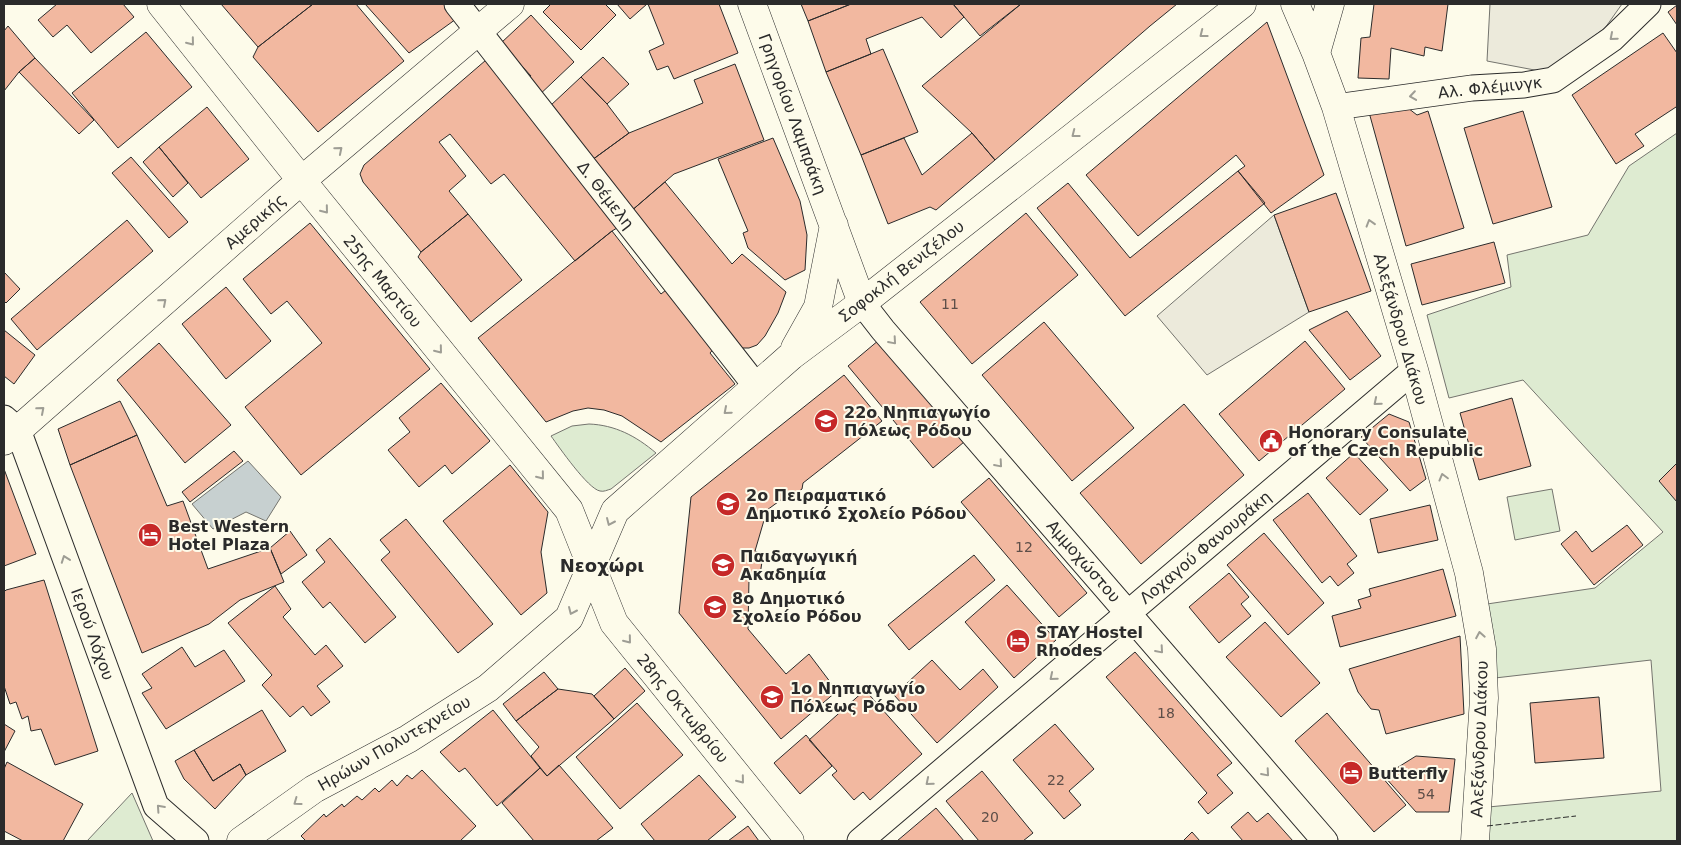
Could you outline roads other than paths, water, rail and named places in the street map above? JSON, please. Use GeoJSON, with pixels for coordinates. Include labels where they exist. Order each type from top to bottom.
{"type":"FeatureCollection","features":[{"type":"Feature","properties":{"kind":"street","name":"25ης Μαρτίου"},"geometry":{"type":"LineString","coordinates":[[161,4],[569,510],[590,566]]}},
{"type":"Feature","properties":{"kind":"street","name":"Δ. Θέμελη"},"geometry":{"type":"LineString","coordinates":[[457,4],[756,386]]}},
{"type":"Feature","properties":{"kind":"street","name":"Αμερικής"},"geometry":{"type":"LineString","coordinates":[[8,430],[510,4]]}},
{"type":"Feature","properties":{"kind":"street","name":"Γρηγορίου Λαμπράκη"},"geometry":{"type":"LineString","coordinates":[[752,4],[862,303]]}},
{"type":"Feature","properties":{"kind":"street","name":"Σοφοκλή Βενιζέλου"},"geometry":{"type":"LineString","coordinates":[[590,566],[615,511],[756,386],[791,356],[862,303],[1242,4]]}},
{"type":"Feature","properties":{"kind":"street","name":"Αλεξάνδρου Διάκου"},"geometry":{"type":"LineString","coordinates":[[1295,4],[1336,107],[1414,370],[1468,573],[1482,649],[1484,698],[1475,841]]}},
{"type":"Feature","properties":{"kind":"street"},"geometry":{"type":"LineString","coordinates":[[1316,53],[1330,4]]}},
{"type":"Feature","properties":{"kind":"street","name":"Αλ. Φλέμινγκ"},"geometry":{"type":"LineString","coordinates":[[1336,107],[1472,88],[1524,85],[1554,80],[1612,39],[1648,4]]}},
{"type":"Feature","properties":{"kind":"street"},"geometry":{"type":"LineString","coordinates":[[791,356],[818,307],[834,225]]}},
{"type":"Feature","properties":{"kind":"street","name":"Αμμοχώστου"},"geometry":{"type":"LineString","coordinates":[[862,303],[1325,841]]}},
{"type":"Feature","properties":{"kind":"street","name":"Λοχαγού Φανουράκη"},"geometry":{"type":"LineString","coordinates":[[860,841],[1414,370]]}},
{"type":"Feature","properties":{"kind":"street","name":"Ιερού Λόχου"},"geometry":{"type":"LineString","coordinates":[[8,430],[156,806],[196,841]]}},
{"type":"Feature","properties":{"kind":"street","name":"Ηρώων Πολυτεχνείου"},"geometry":{"type":"LineString","coordinates":[[241,841],[314,789],[408,739],[488,688],[569,618],[590,566]]}},
{"type":"Feature","properties":{"kind":"street","name":"28ης Οκτωβρίου"},"geometry":{"type":"LineString","coordinates":[[590,566],[614,623],[790,841]]}},
{"type":"Feature","properties":{"kind":"place","name":"22ο Νηπιαγωγίο Πόλεως Ρόδου"},"geometry":{"type":"Point","coordinates":[826,421]}},
{"type":"Feature","properties":{"kind":"place","name":"Honorary Consulate of the Czech Republic"},"geometry":{"type":"Point","coordinates":[1271,441]}},
{"type":"Feature","properties":{"kind":"place","name":"2ο Πειραματικό Δημοτικό Σχολείο Ρόδου"},"geometry":{"type":"Point","coordinates":[728,504]}},
{"type":"Feature","properties":{"kind":"place","name":"Best Western Hotel Plaza"},"geometry":{"type":"Point","coordinates":[150,535]}},
{"type":"Feature","properties":{"kind":"place","name":"Παιδαγωγική Ακαδημία"},"geometry":{"type":"Point","coordinates":[723,565]}},
{"type":"Feature","properties":{"kind":"place","name":"8ο Δημοτικό Σχολείο Ρόδου"},"geometry":{"type":"Point","coordinates":[715,607]}},
{"type":"Feature","properties":{"kind":"place","name":"STAY Hostel Rhodes"},"geometry":{"type":"Point","coordinates":[1018,641]}},
{"type":"Feature","properties":{"kind":"place","name":"1ο Νηπιαγωγίο Πόλεως Ρόδου"},"geometry":{"type":"Point","coordinates":[772,697]}},
{"type":"Feature","properties":{"kind":"place","name":"Butterfly"},"geometry":{"type":"Point","coordinates":[1351,773]}},
{"type":"Feature","properties":{"kind":"district","name":"Νεοχώρι"},"geometry":{"type":"Point","coordinates":[602,566]}}]}
